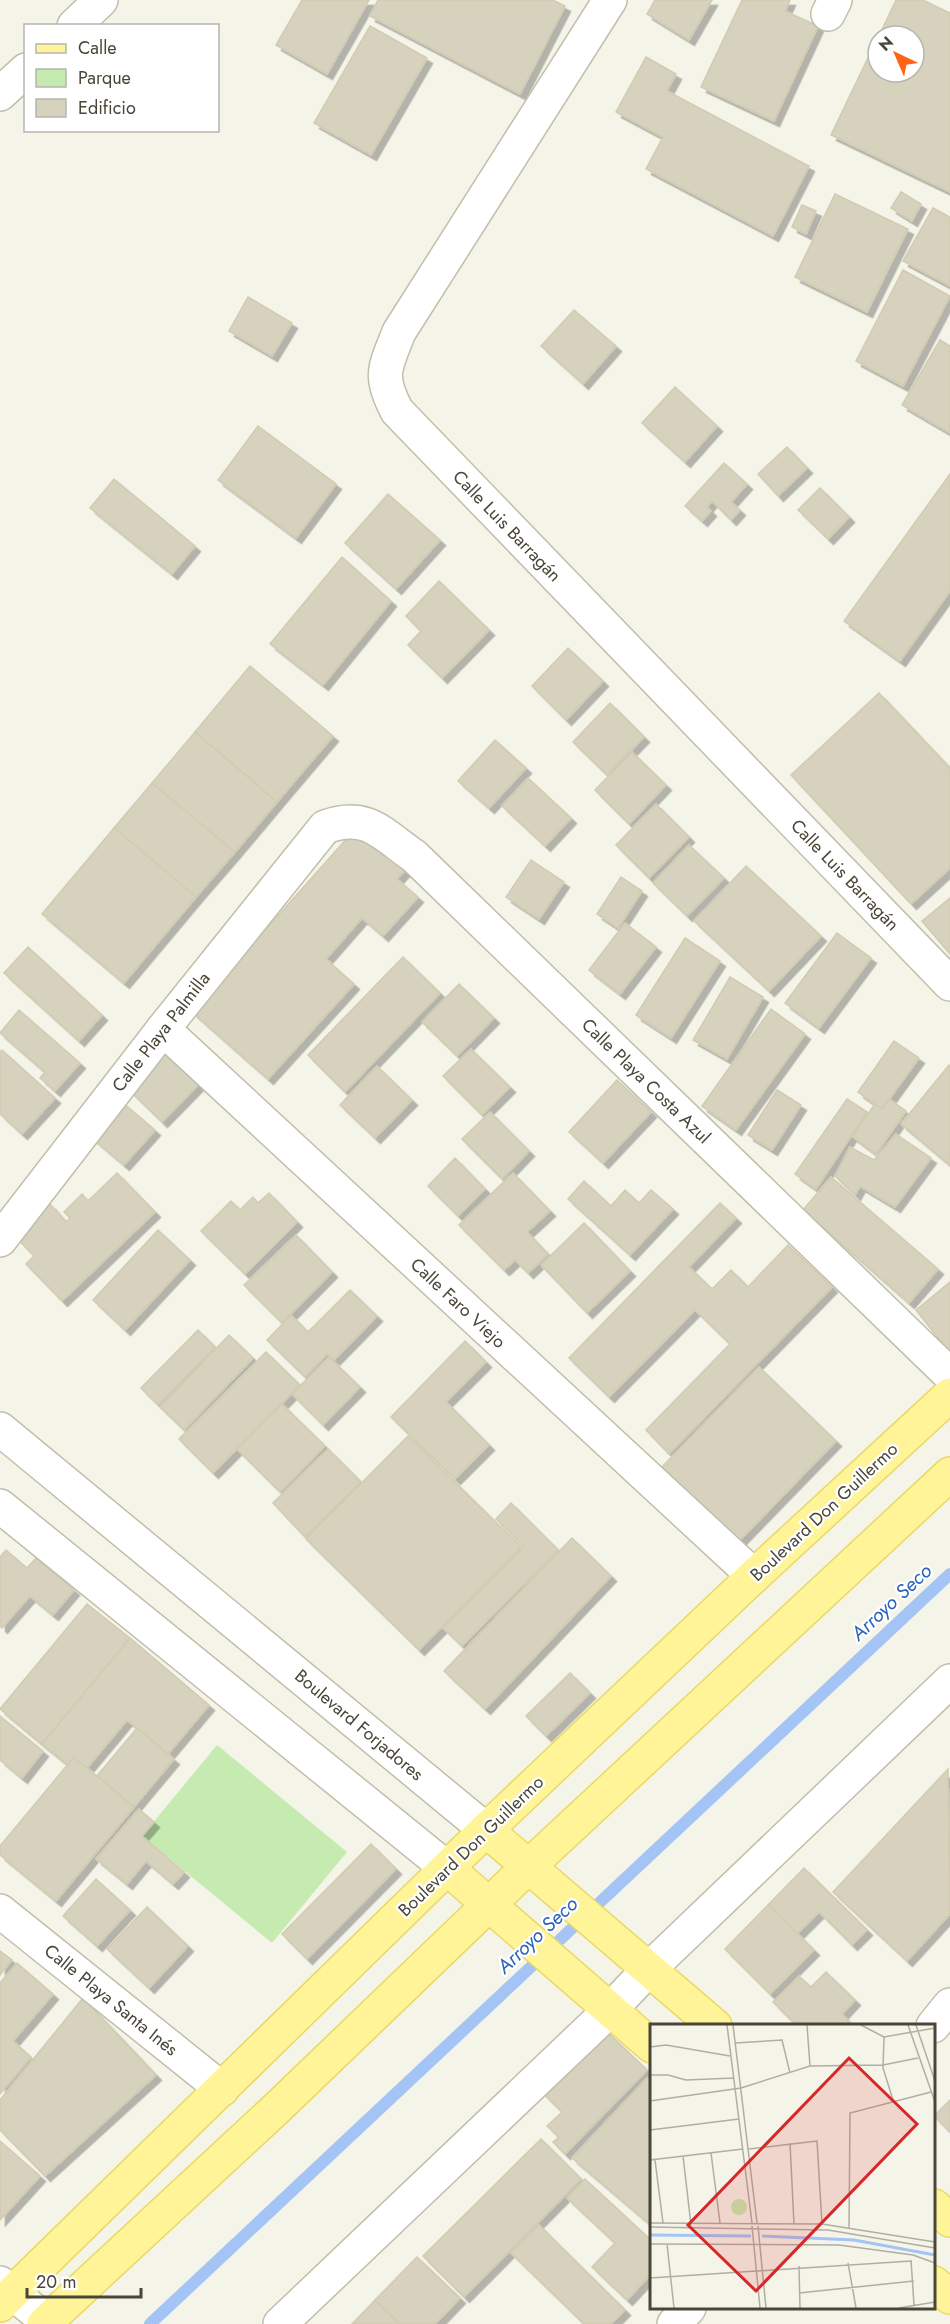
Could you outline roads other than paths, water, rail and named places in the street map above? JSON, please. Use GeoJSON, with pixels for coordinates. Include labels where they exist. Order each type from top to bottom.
{"type":"FeatureCollection","features":[{"type":"Feature","properties":{"kind":"main road","name":"Boulevard Don Guillermo"},"geometry":{"type":"LineString","coordinates":[[4,2294],[222,2089],[486,1830],[754,1576],[950,1395]]}},
{"type":"Feature","properties":{"kind":"main road"},"geometry":{"type":"LineString","coordinates":[[46,2322],[496,1911],[950,1474]]}},
{"type":"Feature","properties":{"kind":"main road","name":"Boulevard Forjadores"},"geometry":{"type":"LineString","coordinates":[[486,1830],[714,2024]]}},
{"type":"Feature","properties":{"kind":"main road"},"geometry":{"type":"LineString","coordinates":[[448,1869],[650,2045]]}},
{"type":"Feature","properties":{"kind":"main road"},"geometry":{"type":"LineString","coordinates":[[935,2208],[950,2220]]}},
{"type":"Feature","properties":{"kind":"main road"},"geometry":{"type":"LineString","coordinates":[[935,2285],[950,2297]]}},
{"type":"Feature","properties":{"kind":"street"},"geometry":{"type":"LineString","coordinates":[[76,24],[101,0]]}},
{"type":"Feature","properties":{"kind":"street","name":"Calle Luis Barragán"},"geometry":{"type":"LineString","coordinates":[[610,0],[399,332],[384,368],[386,390],[397,411],[950,984]]}},
{"type":"Feature","properties":{"kind":"street"},"geometry":{"type":"LineString","coordinates":[[0,94],[24,72]]}},
{"type":"Feature","properties":{"kind":"street","name":"Calle Playa Costa Azul"},"geometry":{"type":"LineString","coordinates":[[325,827],[345,820],[360,821],[414,856],[950,1375]]}},
{"type":"Feature","properties":{"kind":"street","name":"Calle Playa Palmilla"},"geometry":{"type":"LineString","coordinates":[[0,1240],[163,1029],[325,827]]}},
{"type":"Feature","properties":{"kind":"street","name":"Calle Faro Viejo"},"geometry":{"type":"LineString","coordinates":[[163,1029],[754,1576]]}},
{"type":"Feature","properties":{"kind":"street","name":"Boulevard Forjadores"},"geometry":{"type":"LineString","coordinates":[[0,1429],[486,1830]]}},
{"type":"Feature","properties":{"kind":"street"},"geometry":{"type":"LineString","coordinates":[[0,1506],[448,1869]]}},
{"type":"Feature","properties":{"kind":"street"},"geometry":{"type":"LineString","coordinates":[[280,2324],[610,2010],[637,1960],[950,1681]]}},
{"type":"Feature","properties":{"kind":"street","name":"Calle Playa Santa Inés"},"geometry":{"type":"LineString","coordinates":[[0,1911],[222,2089]]}},
{"type":"Feature","properties":{"kind":"street"},"geometry":{"type":"LineString","coordinates":[[934,2024],[950,2005]]}},
{"type":"Feature","properties":{"kind":"street"},"geometry":{"type":"LineString","coordinates":[[4,2294],[46,2322]]}},
{"type":"Feature","properties":{"kind":"street"},"geometry":{"type":"LineString","coordinates":[[674,2324],[687,2309]]}},
{"type":"Feature","properties":{"kind":"waterway","name":"Arroyo Seco"},"geometry":{"type":"LineString","coordinates":[[150,2324],[950,1574]]}}]}
